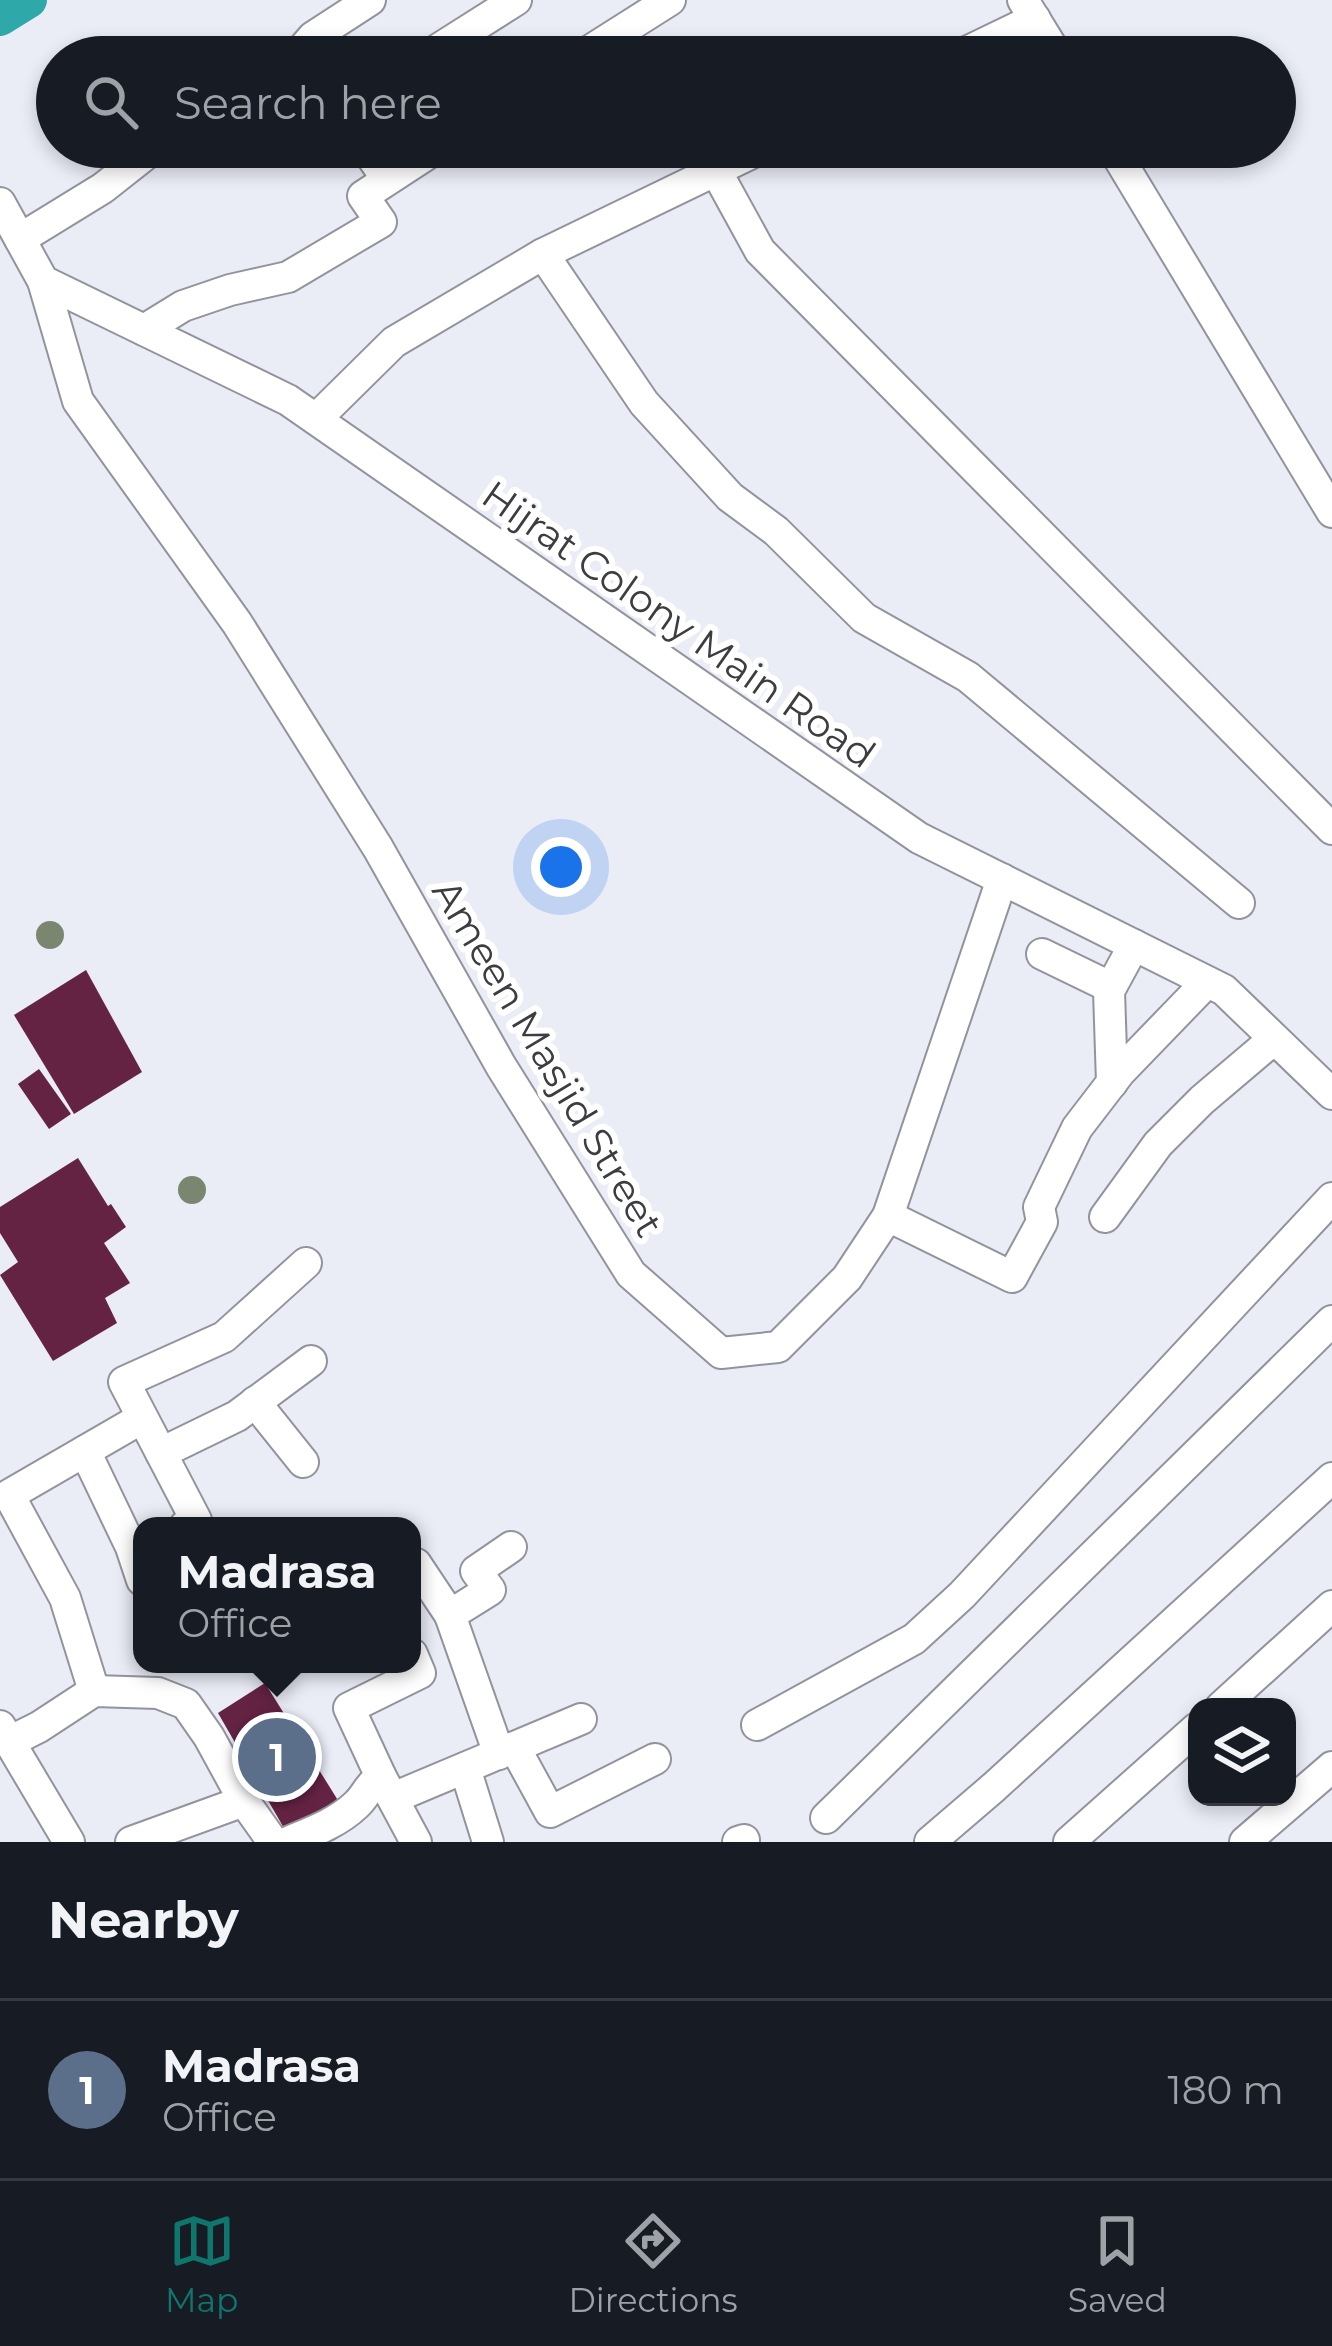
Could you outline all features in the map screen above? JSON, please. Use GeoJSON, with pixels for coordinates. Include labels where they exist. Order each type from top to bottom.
{"type":"FeatureCollection","features":[{"type":"Feature","properties":{"kind":"street"},"geometry":{"type":"LineString","coordinates":[[315,36],[370,0]]}},
{"type":"Feature","properties":{"kind":"street"},"geometry":{"type":"LineString","coordinates":[[459,36],[516,0]]}},
{"type":"Feature","properties":{"kind":"street"},"geometry":{"type":"LineString","coordinates":[[613,36],[670,0]]}},
{"type":"Feature","properties":{"kind":"street"},"geometry":{"type":"LineString","coordinates":[[989,36],[1029,10],[1045,36]]}},
{"type":"Feature","properties":{"kind":"street"},"geometry":{"type":"LineString","coordinates":[[20,239],[128,168]]}},
{"type":"Feature","properties":{"kind":"street"},"geometry":{"type":"LineString","coordinates":[[379,168],[387,179]]}},
{"type":"Feature","properties":{"kind":"street"},"geometry":{"type":"LineString","coordinates":[[144,330],[183,306],[288,277],[343,247],[381,222],[363,196],[405,168]]}},
{"type":"Feature","properties":{"kind":"street"},"geometry":{"type":"LineString","coordinates":[[1125,168],[1332,512]]}},
{"type":"Feature","properties":{"kind":"street"},"geometry":{"type":"LineString","coordinates":[[316,419],[394,343],[543,254],[716,169],[760,250],[1332,829]]}},
{"type":"Feature","properties":{"kind":"street"},"geometry":{"type":"LineString","coordinates":[[0,203],[43,281]]}},
{"type":"Feature","properties":{"kind":"street"},"geometry":{"type":"LineString","coordinates":[[543,254],[644,403],[730,496],[776,531],[864,618],[968,677],[1239,903]]}},
{"type":"Feature","properties":{"kind":"street","name":"Hijrat Colony Main Road"},"geometry":{"type":"LineString","coordinates":[[43,281],[288,400],[920,838],[1224,990],[1332,1094]]}},
{"type":"Feature","properties":{"kind":"street","name":"Ameen Masjid Street"},"geometry":{"type":"LineString","coordinates":[[43,281],[78,401],[237,623],[378,848],[501,1066],[631,1274],[721,1353],[778,1346],[847,1278],[888,1216],[1002,879]]}},
{"type":"Feature","properties":{"kind":"street"},"geometry":{"type":"LineString","coordinates":[[1112,1083],[1110,987],[1134,945]]}},
{"type":"Feature","properties":{"kind":"street"},"geometry":{"type":"LineString","coordinates":[[1042,954],[1110,987]]}},
{"type":"Feature","properties":{"kind":"street"},"geometry":{"type":"LineString","coordinates":[[888,1216],[1012,1277],[1042,1222],[1039,1208],[1076,1128],[1207,982]]}},
{"type":"Feature","properties":{"kind":"street"},"geometry":{"type":"LineString","coordinates":[[1105,1217],[1157,1144],[1274,1039]]}},
{"type":"Feature","properties":{"kind":"street"},"geometry":{"type":"LineString","coordinates":[[758,1725],[914,1639],[962,1595],[1332,1198]]}},
{"type":"Feature","properties":{"kind":"street"},"geometry":{"type":"LineString","coordinates":[[194,1517],[124,1382],[224,1336],[306,1262]]}},
{"type":"Feature","properties":{"kind":"street"},"geometry":{"type":"LineString","coordinates":[[826,1818],[1332,1321]]}},
{"type":"Feature","properties":{"kind":"street"},"geometry":{"type":"LineString","coordinates":[[161,1453],[237,1416],[311,1361]]}},
{"type":"Feature","properties":{"kind":"street"},"geometry":{"type":"LineString","coordinates":[[255,1402],[303,1462]]}},
{"type":"Feature","properties":{"kind":"street"},"geometry":{"type":"LineString","coordinates":[[94,1691],[65,1598],[12,1535],[9,1495],[142,1418]]}},
{"type":"Feature","properties":{"kind":"street"},"geometry":{"type":"LineString","coordinates":[[85,1451],[133,1548]]}},
{"type":"Feature","properties":{"kind":"street"},"geometry":{"type":"LineString","coordinates":[[930,1842],[1332,1478]]}},
{"type":"Feature","properties":{"kind":"street"},"geometry":{"type":"LineString","coordinates":[[450,1616],[490,1590],[476,1570],[511,1547]]}},
{"type":"Feature","properties":{"kind":"street"},"geometry":{"type":"LineString","coordinates":[[421,1572],[450,1616],[507,1751],[550,1812],[655,1759]]}},
{"type":"Feature","properties":{"kind":"street"},"geometry":{"type":"LineString","coordinates":[[1230,1698],[1332,1606]]}},
{"type":"Feature","properties":{"kind":"street"},"geometry":{"type":"LineString","coordinates":[[416,1842],[349,1708],[420,1673]]}},
{"type":"Feature","properties":{"kind":"street"},"geometry":{"type":"LineString","coordinates":[[57,1838],[5,1734],[39,1727],[94,1691],[158,1693],[186,1704],[273,1842]]}},
{"type":"Feature","properties":{"kind":"street"},"geometry":{"type":"LineString","coordinates":[[288,1842],[332,1833],[368,1785],[387,1787],[465,1768],[581,1719]]}},
{"type":"Feature","properties":{"kind":"street"},"geometry":{"type":"LineString","coordinates":[[1069,1842],[1188,1736]]}},
{"type":"Feature","properties":{"kind":"street"},"geometry":{"type":"LineString","coordinates":[[1245,1842],[1332,1767]]}},
{"type":"Feature","properties":{"kind":"street"},"geometry":{"type":"LineString","coordinates":[[465,1768],[488,1842]]}},
{"type":"Feature","properties":{"kind":"street"},"geometry":{"type":"LineString","coordinates":[[131,1842],[244,1801]]}},
{"type":"Feature","properties":{"kind":"building"},"geometry":{"type":"Polygon","coordinates":[[[86,970],[142,1072],[74,1114],[14,1015],[86,970]]]}},
{"type":"Feature","properties":{"kind":"building"},"geometry":{"type":"Polygon","coordinates":[[[39,1069],[71,1114],[49,1129],[18,1084],[39,1069]]]}},
{"type":"Feature","properties":{"kind":"building"},"geometry":{"type":"Polygon","coordinates":[[[78,1158],[126,1227],[104,1243],[130,1283],[105,1298],[117,1323],[53,1361],[0,1275],[18,1262],[0,1233],[0,1207],[78,1158]]]}},
{"type":"Feature","properties":{"kind":"building"},"geometry":{"type":"Polygon","coordinates":[[[265,1683],[339,1802],[285,1830],[218,1713],[265,1683]]]}},
{"type":"Feature","properties":{"kind":"waterway"},"geometry":{"type":"LineString","coordinates":[[0,18],[29,0]]}},
{"type":"Feature","properties":{"kind":"place","name":"Madrasa"},"geometry":{"type":"Point","coordinates":[277,1757]}}]}
